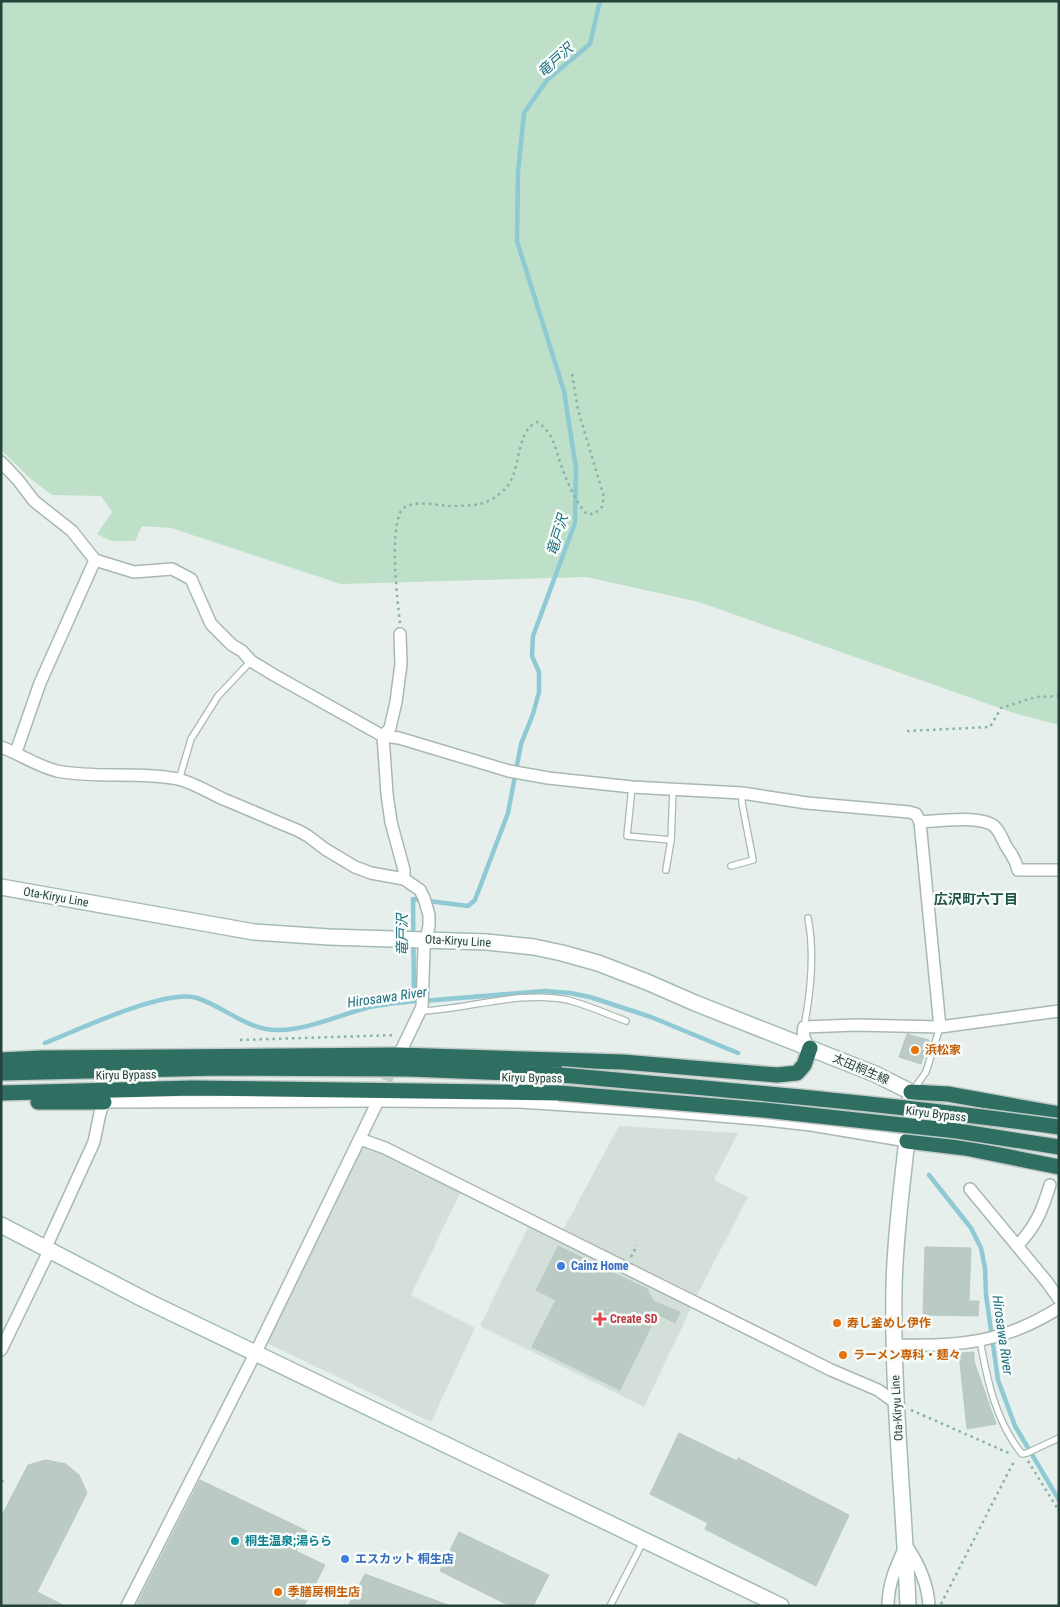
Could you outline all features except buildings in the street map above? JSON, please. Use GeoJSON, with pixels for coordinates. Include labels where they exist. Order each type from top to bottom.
{"type":"FeatureCollection","features":[{"type":"Feature","properties":{"kind":"highway"},"geometry":{"type":"LineString","coordinates":[[1,1060],[41,1058],[506,1059],[623,1062],[777,1075],[797,1073],[804,1065],[810,1048]]}},
{"type":"Feature","properties":{"kind":"highway","name":"Kiryu Bypass"},"geometry":{"type":"LineString","coordinates":[[1,1073],[220,1068],[408,1069],[561,1075],[766,1093],[959,1113],[1059,1127]]}},
{"type":"Feature","properties":{"kind":"highway","name":"Kiryu Bypass"},"geometry":{"type":"LineString","coordinates":[[1,1093],[192,1088],[559,1093],[764,1110],[957,1131],[1059,1148]]}},
{"type":"Feature","properties":{"kind":"highway"},"geometry":{"type":"LineString","coordinates":[[912,1092],[948,1094],[1059,1114]]}},
{"type":"Feature","properties":{"kind":"highway"},"geometry":{"type":"LineString","coordinates":[[1,1103],[104,1102]]}},
{"type":"Feature","properties":{"kind":"highway"},"geometry":{"type":"LineString","coordinates":[[907,1141],[965,1148],[1059,1167]]}},
{"type":"Feature","properties":{"kind":"main road","name":"Ota-Kiryu Line"},"geometry":{"type":"LineString","coordinates":[[1,887],[254,932],[329,937],[487,942],[562,953],[598,963],[810,1048]]}},
{"type":"Feature","properties":{"kind":"main road","name":"太田桐生線"},"geometry":{"type":"LineString","coordinates":[[810,1048],[875,1074],[912,1092]]}},
{"type":"Feature","properties":{"kind":"main road","name":"Ota-Kiryu Line"},"geometry":{"type":"LineString","coordinates":[[908,1606],[893,1344],[898,1225],[912,1092]]}},
{"type":"Feature","properties":{"kind":"main road"},"geometry":{"type":"LineString","coordinates":[[1,1225],[254,1354],[781,1606]]}},
{"type":"Feature","properties":{"kind":"street"},"geometry":{"type":"LineString","coordinates":[[1,462],[34,501],[72,531],[95,560],[134,572],[172,570],[191,580],[211,624],[251,661],[383,736],[399,738],[509,771],[548,778],[632,787],[742,793],[807,803],[916,814],[920,822],[940,1027]]}},
{"type":"Feature","properties":{"kind":"street"},"geometry":{"type":"LineString","coordinates":[[16,752],[40,683],[95,560]]}},
{"type":"Feature","properties":{"kind":"street"},"geometry":{"type":"LineString","coordinates":[[400,634],[401,664],[396,702],[390,728],[383,736],[391,822],[404,870],[404,879]]}},
{"type":"Feature","properties":{"kind":"street"},"geometry":{"type":"LineString","coordinates":[[1,747],[16,752],[38,765],[56,770],[78,773],[161,776],[193,784],[296,830],[325,850],[355,867],[371,873],[404,879],[420,890],[427,906],[429,926],[424,949],[422,1005],[396,1059]]}},
{"type":"Feature","properties":{"kind":"street"},"geometry":{"type":"LineString","coordinates":[[920,822],[960,820],[990,823],[999,832],[1007,848],[1015,858],[1018,870],[1059,870]]}},
{"type":"Feature","properties":{"kind":"street"},"geometry":{"type":"LineString","coordinates":[[810,1048],[806,1042],[803,1031],[804,1027],[856,1025],[940,1027],[1059,1011]]}},
{"type":"Feature","properties":{"kind":"street"},"geometry":{"type":"LineString","coordinates":[[127,1606],[254,1354],[378,1101]]}},
{"type":"Feature","properties":{"kind":"street"},"geometry":{"type":"LineString","coordinates":[[1,1350],[94,1142],[104,1102],[519,1102],[660,1111],[811,1125],[907,1141]]}},
{"type":"Feature","properties":{"kind":"street"},"geometry":{"type":"LineString","coordinates":[[360,1138],[385,1148],[831,1370],[878,1390],[896,1403]]}},
{"type":"Feature","properties":{"kind":"street"},"geometry":{"type":"LineString","coordinates":[[1017,1246],[1031,1231],[1044,1207],[1050,1185]]}},
{"type":"Feature","properties":{"kind":"street"},"geometry":{"type":"LineString","coordinates":[[970,1189],[1059,1299]]}},
{"type":"Feature","properties":{"kind":"street"},"geometry":{"type":"LineString","coordinates":[[893,1344],[955,1344],[998,1337],[1026,1326],[1059,1308]]}},
{"type":"Feature","properties":{"kind":"street"},"geometry":{"type":"LineString","coordinates":[[888,1606],[890,1583],[906,1545]]}},
{"type":"Feature","properties":{"kind":"street"},"geometry":{"type":"LineString","coordinates":[[906,1545],[915,1558],[925,1580],[929,1606]]}},
{"type":"Feature","properties":{"kind":"lane"},"geometry":{"type":"LineString","coordinates":[[179,780],[191,739],[218,696],[251,661]]}},
{"type":"Feature","properties":{"kind":"lane"},"geometry":{"type":"LineString","coordinates":[[632,787],[627,836],[671,840]]}},
{"type":"Feature","properties":{"kind":"lane"},"geometry":{"type":"LineString","coordinates":[[666,870],[671,840],[673,790]]}},
{"type":"Feature","properties":{"kind":"lane"},"geometry":{"type":"LineString","coordinates":[[731,866],[753,860],[742,803],[742,793]]}},
{"type":"Feature","properties":{"kind":"lane"},"geometry":{"type":"LineString","coordinates":[[804,1027],[812,965],[812,935],[808,918]]}},
{"type":"Feature","properties":{"kind":"lane"},"geometry":{"type":"LineString","coordinates":[[422,1005],[545,998],[568,1000],[626,1021]]}},
{"type":"Feature","properties":{"kind":"lane"},"geometry":{"type":"LineString","coordinates":[[912,1092],[926,1072],[940,1027]]}},
{"type":"Feature","properties":{"kind":"lane"},"geometry":{"type":"LineString","coordinates":[[982,1340],[989,1387],[1010,1435],[1024,1454],[1059,1438]]}},
{"type":"Feature","properties":{"kind":"lane"},"geometry":{"type":"LineString","coordinates":[[610,1606],[644,1540]]}},
{"type":"Feature","properties":{"kind":"path"},"geometry":{"type":"LineString","coordinates":[[400,634],[395,560],[397,526],[400,512],[405,506],[415,504],[450,506],[482,504],[495,496],[506,488],[514,475],[525,432],[531,425],[537,422],[545,427],[550,434],[560,464],[580,508],[587,514],[594,514],[602,507],[604,497],[578,410],[572,373]]}},
{"type":"Feature","properties":{"kind":"path"},"geometry":{"type":"LineString","coordinates":[[907,731],[990,727],[1001,708],[1036,697],[1059,696]]}},
{"type":"Feature","properties":{"kind":"path"},"geometry":{"type":"LineString","coordinates":[[240,1040],[409,1035]]}},
{"type":"Feature","properties":{"kind":"path"},"geometry":{"type":"LineString","coordinates":[[628,1262],[637,1245]]}},
{"type":"Feature","properties":{"kind":"path"},"geometry":{"type":"LineString","coordinates":[[896,1403],[1009,1454],[1024,1454]]}},
{"type":"Feature","properties":{"kind":"path"},"geometry":{"type":"LineString","coordinates":[[1024,1454],[1059,1511]]}},
{"type":"Feature","properties":{"kind":"path"},"geometry":{"type":"LineString","coordinates":[[940,1606],[1012,1465],[1024,1454]]}},
{"type":"Feature","properties":{"kind":"path"},"geometry":{"type":"LineString","coordinates":[[1,1481],[6,1481]]}},
{"type":"Feature","properties":{"kind":"shaded area","name":"Cainz Home"},"geometry":{"type":"Polygon","coordinates":[[[619,1126],[738,1133],[714,1180],[748,1197],[697,1295],[630,1262],[625,1271],[692,1306],[644,1407],[480,1326],[529,1225],[623,1270],[627,1261],[563,1230],[619,1126]]]}},
{"type":"Feature","properties":{"kind":"shaded area"},"geometry":{"type":"Polygon","coordinates":[[[367,1146],[461,1191],[411,1295],[475,1328],[431,1422],[269,1344],[267,1335],[358,1152],[367,1146]]]}},
{"type":"Feature","properties":{"kind":"green space"},"geometry":{"type":"Polygon","coordinates":[[[1,1],[1059,1],[1059,725],[1014,713],[699,602],[586,577],[341,584],[171,528],[142,526],[135,541],[111,541],[97,534],[112,512],[101,496],[52,495],[31,479],[1,450],[1,1]]]}},
{"type":"Feature","properties":{"kind":"waterway","name":"竜戸沢"},"geometry":{"type":"LineString","coordinates":[[414,1001],[413,899],[468,906],[475,900],[508,813],[521,744],[533,714],[539,692],[539,672],[532,656],[533,636],[575,523],[576,468],[564,391],[517,241],[518,172],[524,113],[547,80],[590,44],[600,1]]}},
{"type":"Feature","properties":{"kind":"waterway","name":"Hirosawa River"},"geometry":{"type":"LineString","coordinates":[[423,1001],[545,991],[570,993],[590,997],[651,1017],[738,1053]]}},
{"type":"Feature","properties":{"kind":"waterway","name":"Hirosawa River"},"geometry":{"type":"LineString","coordinates":[[45,1043],[99,1020],[144,1004],[165,999],[197,998],[246,1022],[266,1029],[277,1030],[299,1028],[370,1007],[415,1001]]}},
{"type":"Feature","properties":{"kind":"waterway","name":"Hirosawa River"},"geometry":{"type":"LineString","coordinates":[[929,1175],[971,1228],[981,1248],[998,1380],[1015,1426],[1059,1500]]}},
{"type":"Feature","properties":{"kind":"tunnel"},"geometry":{"type":"LineString","coordinates":[[380,1096],[394,1064]]}},
{"type":"Feature","properties":{"kind":"place","name":"浜松家"},"geometry":{"type":"Point","coordinates":[915,1050]}},
{"type":"Feature","properties":{"kind":"place","name":"Cainz Home"},"geometry":{"type":"Point","coordinates":[561,1266]}},
{"type":"Feature","properties":{"kind":"place","name":"Create SD"},"geometry":{"type":"Point","coordinates":[600,1319]}},
{"type":"Feature","properties":{"kind":"place","name":"寿し釜めし伊作"},"geometry":{"type":"Point","coordinates":[837,1323]}},
{"type":"Feature","properties":{"kind":"place","name":"ラーメン専科・麺々"},"geometry":{"type":"Point","coordinates":[843,1355]}},
{"type":"Feature","properties":{"kind":"place","name":"桐生温泉;湯らら"},"geometry":{"type":"Point","coordinates":[235,1541]}},
{"type":"Feature","properties":{"kind":"place","name":"エスカット 桐生店"},"geometry":{"type":"Point","coordinates":[345,1559]}},
{"type":"Feature","properties":{"kind":"place","name":"季膳房桐生店"},"geometry":{"type":"Point","coordinates":[278,1592]}},
{"type":"Feature","properties":{"kind":"district","name":"広沢町六丁目"},"geometry":{"type":"Point","coordinates":[976,899]}}]}
